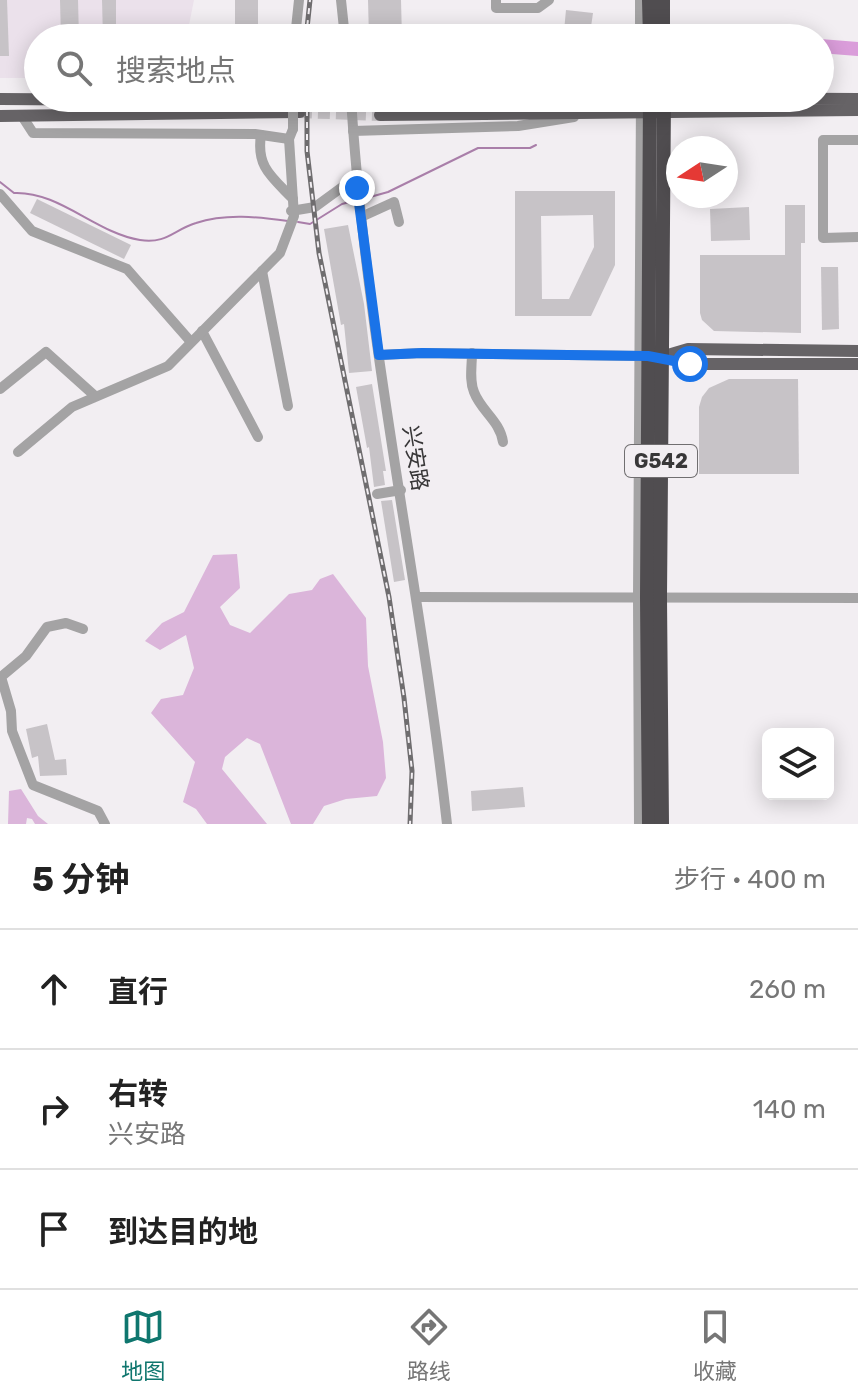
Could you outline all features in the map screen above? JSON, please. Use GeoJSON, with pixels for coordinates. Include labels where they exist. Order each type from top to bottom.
{"type":"FeatureCollection","features":[{"type":"Feature","properties":{"kind":"highway"},"geometry":{"type":"LineString","coordinates":[[649,0],[650,24]]}},
{"type":"Feature","properties":{"kind":"highway"},"geometry":{"type":"LineString","coordinates":[[663,0],[663,24]]}},
{"type":"Feature","properties":{"kind":"highway","name":"G542"},"geometry":{"type":"LineString","coordinates":[[649,824],[649,356],[655,112]]}},
{"type":"Feature","properties":{"kind":"highway","name":"G542"},"geometry":{"type":"LineString","coordinates":[[648,598],[662,824]]}},
{"type":"Feature","properties":{"kind":"main road"},"geometry":{"type":"LineString","coordinates":[[0,99],[24,99]]}},
{"type":"Feature","properties":{"kind":"main road"},"geometry":{"type":"LineString","coordinates":[[834,100],[858,99]]}},
{"type":"Feature","properties":{"kind":"main road"},"geometry":{"type":"LineString","coordinates":[[834,109],[858,110]]}},
{"type":"Feature","properties":{"kind":"main road"},"geometry":{"type":"LineString","coordinates":[[0,116],[114,112]]}},
{"type":"Feature","properties":{"kind":"main road"},"geometry":{"type":"LineString","coordinates":[[486,112],[591,115],[610,112]]}},
{"type":"Feature","properties":{"kind":"main road"},"geometry":{"type":"LineString","coordinates":[[649,356],[688,349],[858,351]]}},
{"type":"Feature","properties":{"kind":"main road"},"geometry":{"type":"LineString","coordinates":[[649,356],[690,364],[858,364]]}},
{"type":"Feature","properties":{"kind":"street"},"geometry":{"type":"LineString","coordinates":[[296,24],[299,0]]}},
{"type":"Feature","properties":{"kind":"street"},"geometry":{"type":"LineString","coordinates":[[340,0],[343,24]]}},
{"type":"Feature","properties":{"kind":"street"},"geometry":{"type":"LineString","coordinates":[[496,0],[496,8],[538,8],[549,0]]}},
{"type":"Feature","properties":{"kind":"street"},"geometry":{"type":"LineString","coordinates":[[640,0],[640,24]]}},
{"type":"Feature","properties":{"kind":"street"},"geometry":{"type":"LineString","coordinates":[[18,452],[72,407],[168,366],[280,253],[292,213],[291,134],[296,112]]}},
{"type":"Feature","properties":{"kind":"street","name":"兴安路"},"geometry":{"type":"LineString","coordinates":[[352,112],[357,182],[379,355],[434,704],[447,824]]}},
{"type":"Feature","properties":{"kind":"street"},"geometry":{"type":"LineString","coordinates":[[353,131],[518,126],[591,115]]}},
{"type":"Feature","properties":{"kind":"street"},"geometry":{"type":"LineString","coordinates":[[22,116],[33,133],[291,134]]}},
{"type":"Feature","properties":{"kind":"street"},"geometry":{"type":"LineString","coordinates":[[261,135],[259,149],[264,168],[292,213]]}},
{"type":"Feature","properties":{"kind":"street"},"geometry":{"type":"LineString","coordinates":[[858,140],[823,140],[823,238],[858,237]]}},
{"type":"Feature","properties":{"kind":"street"},"geometry":{"type":"LineString","coordinates":[[292,213],[315,207],[357,182]]}},
{"type":"Feature","properties":{"kind":"street"},"geometry":{"type":"LineString","coordinates":[[0,194],[32,231],[127,269],[191,342]]}},
{"type":"Feature","properties":{"kind":"street"},"geometry":{"type":"LineString","coordinates":[[361,214],[394,202],[399,222]]}},
{"type":"Feature","properties":{"kind":"street"},"geometry":{"type":"LineString","coordinates":[[262,271],[288,406]]}},
{"type":"Feature","properties":{"kind":"street"},"geometry":{"type":"LineString","coordinates":[[202,331],[258,437]]}},
{"type":"Feature","properties":{"kind":"street"},"geometry":{"type":"LineString","coordinates":[[0,389],[46,352],[95,396]]}},
{"type":"Feature","properties":{"kind":"street"},"geometry":{"type":"LineString","coordinates":[[472,353],[471,382],[474,393],[501,431],[503,442]]}},
{"type":"Feature","properties":{"kind":"street"},"geometry":{"type":"LineString","coordinates":[[379,355],[649,356]]}},
{"type":"Feature","properties":{"kind":"street"},"geometry":{"type":"LineString","coordinates":[[377,494],[401,490]]}},
{"type":"Feature","properties":{"kind":"street"},"geometry":{"type":"LineString","coordinates":[[418,597],[858,598]]}},
{"type":"Feature","properties":{"kind":"street"},"geometry":{"type":"LineString","coordinates":[[639,824],[648,598]]}},
{"type":"Feature","properties":{"kind":"street"},"geometry":{"type":"LineString","coordinates":[[83,629],[66,623],[47,627],[26,656],[1,677],[11,711],[12,731],[33,785],[98,811],[105,824]]}},
{"type":"Feature","properties":{"kind":"shaded area"},"geometry":{"type":"Polygon","coordinates":[[[0,0],[194,0],[189,24],[24,24],[24,78],[0,78],[0,0]]]}},
{"type":"Feature","properties":{"kind":"shaded area"},"geometry":{"type":"Polygon","coordinates":[[[237,554],[240,588],[220,607],[230,625],[250,633],[289,594],[312,590],[320,579],[333,574],[366,618],[368,666],[383,742],[386,778],[377,796],[346,799],[324,806],[313,824],[291,824],[260,744],[247,738],[225,757],[222,769],[267,824],[207,824],[196,809],[183,802],[195,762],[151,713],[161,699],[183,695],[194,668],[186,635],[160,650],[145,641],[162,623],[184,612],[213,555],[237,554]]]}},
{"type":"Feature","properties":{"kind":"shaded area"},"geometry":{"type":"Polygon","coordinates":[[[21,789],[38,816],[48,824],[35,824],[27,818],[26,824],[8,824],[9,791],[21,789]]]}},
{"type":"Feature","properties":{"kind":"building"},"geometry":{"type":"Polygon","coordinates":[[[0,0],[7,0],[9,56],[0,56],[0,0]]]}},
{"type":"Feature","properties":{"kind":"building"},"geometry":{"type":"Polygon","coordinates":[[[60,0],[78,0],[79,24],[61,24],[60,0]]]}},
{"type":"Feature","properties":{"kind":"building"},"geometry":{"type":"Polygon","coordinates":[[[102,0],[116,0],[116,24],[103,24],[102,0]]]}},
{"type":"Feature","properties":{"kind":"building"},"geometry":{"type":"Polygon","coordinates":[[[235,0],[258,0],[258,24],[235,24],[235,0]]]}},
{"type":"Feature","properties":{"kind":"building"},"geometry":{"type":"Polygon","coordinates":[[[368,0],[401,0],[402,24],[369,24],[368,0]]]}},
{"type":"Feature","properties":{"kind":"building"},"geometry":{"type":"Polygon","coordinates":[[[566,10],[593,13],[591,24],[565,24],[566,10]]]}},
{"type":"Feature","properties":{"kind":"building"},"geometry":{"type":"Polygon","coordinates":[[[515,191],[615,191],[615,265],[591,316],[515,316],[515,191]],[[593,215],[541,216],[542,299],[569,299],[594,247],[593,215]]]}},
{"type":"Feature","properties":{"kind":"building"},"geometry":{"type":"Polygon","coordinates":[[[37,199],[131,245],[124,259],[30,213],[37,199]]]}},
{"type":"Feature","properties":{"kind":"building"},"geometry":{"type":"Polygon","coordinates":[[[785,205],[805,205],[805,243],[801,243],[801,333],[714,331],[702,320],[700,313],[700,255],[785,255],[785,205]]]}},
{"type":"Feature","properties":{"kind":"building"},"geometry":{"type":"Polygon","coordinates":[[[749,207],[750,240],[711,241],[710,209],[749,207]]]}},
{"type":"Feature","properties":{"kind":"building"},"geometry":{"type":"Polygon","coordinates":[[[348,225],[364,304],[372,371],[349,373],[344,324],[341,325],[324,229],[348,225]]]}},
{"type":"Feature","properties":{"kind":"building"},"geometry":{"type":"Polygon","coordinates":[[[821,267],[838,267],[839,329],[822,330],[821,267]]]}},
{"type":"Feature","properties":{"kind":"building"},"geometry":{"type":"Polygon","coordinates":[[[729,379],[798,379],[799,474],[699,474],[699,407],[702,397],[709,388],[729,379]]]}},
{"type":"Feature","properties":{"kind":"building"},"geometry":{"type":"Polygon","coordinates":[[[372,384],[386,471],[383,471],[385,485],[374,487],[356,387],[372,384]]]}},
{"type":"Feature","properties":{"kind":"building"},"geometry":{"type":"Polygon","coordinates":[[[392,500],[405,580],[394,582],[381,501],[392,500]]]}},
{"type":"Feature","properties":{"kind":"building"},"geometry":{"type":"Polygon","coordinates":[[[47,724],[55,760],[66,759],[67,775],[40,776],[38,756],[32,758],[26,729],[47,724]]]}},
{"type":"Feature","properties":{"kind":"building"},"geometry":{"type":"Polygon","coordinates":[[[523,787],[525,807],[472,811],[471,791],[523,787]]]}},
{"type":"Feature","properties":{"kind":"waterway"},"geometry":{"type":"LineString","coordinates":[[834,47],[858,49]]}},
{"type":"Feature","properties":{"kind":"waterway"},"geometry":{"type":"LineString","coordinates":[[363,199],[388,192],[478,148],[530,148],[536,145]]}},
{"type":"Feature","properties":{"kind":"waterway"},"geometry":{"type":"LineString","coordinates":[[0,182],[14,193],[46,199],[124,236],[140,240],[157,240],[196,223],[219,218],[254,217],[288,221]]}},
{"type":"Feature","properties":{"kind":"waterway"},"geometry":{"type":"LineString","coordinates":[[298,222],[310,224],[342,204],[357,200]]}},
{"type":"Feature","properties":{"kind":"tunnel"},"geometry":{"type":"LineString","coordinates":[[300,112],[380,115]]}},
{"type":"Feature","properties":{"kind":"railway"},"geometry":{"type":"LineString","coordinates":[[307,24],[310,0]]}},
{"type":"Feature","properties":{"kind":"railway"},"geometry":{"type":"LineString","coordinates":[[307,112],[307,151],[319,253],[389,597],[404,698],[412,771],[410,824]]}},
{"type":"Feature","properties":{"kind":"route"},"geometry":{"type":"LineString","coordinates":[[357,188],[379,355],[648,356],[690,364]]}}]}
